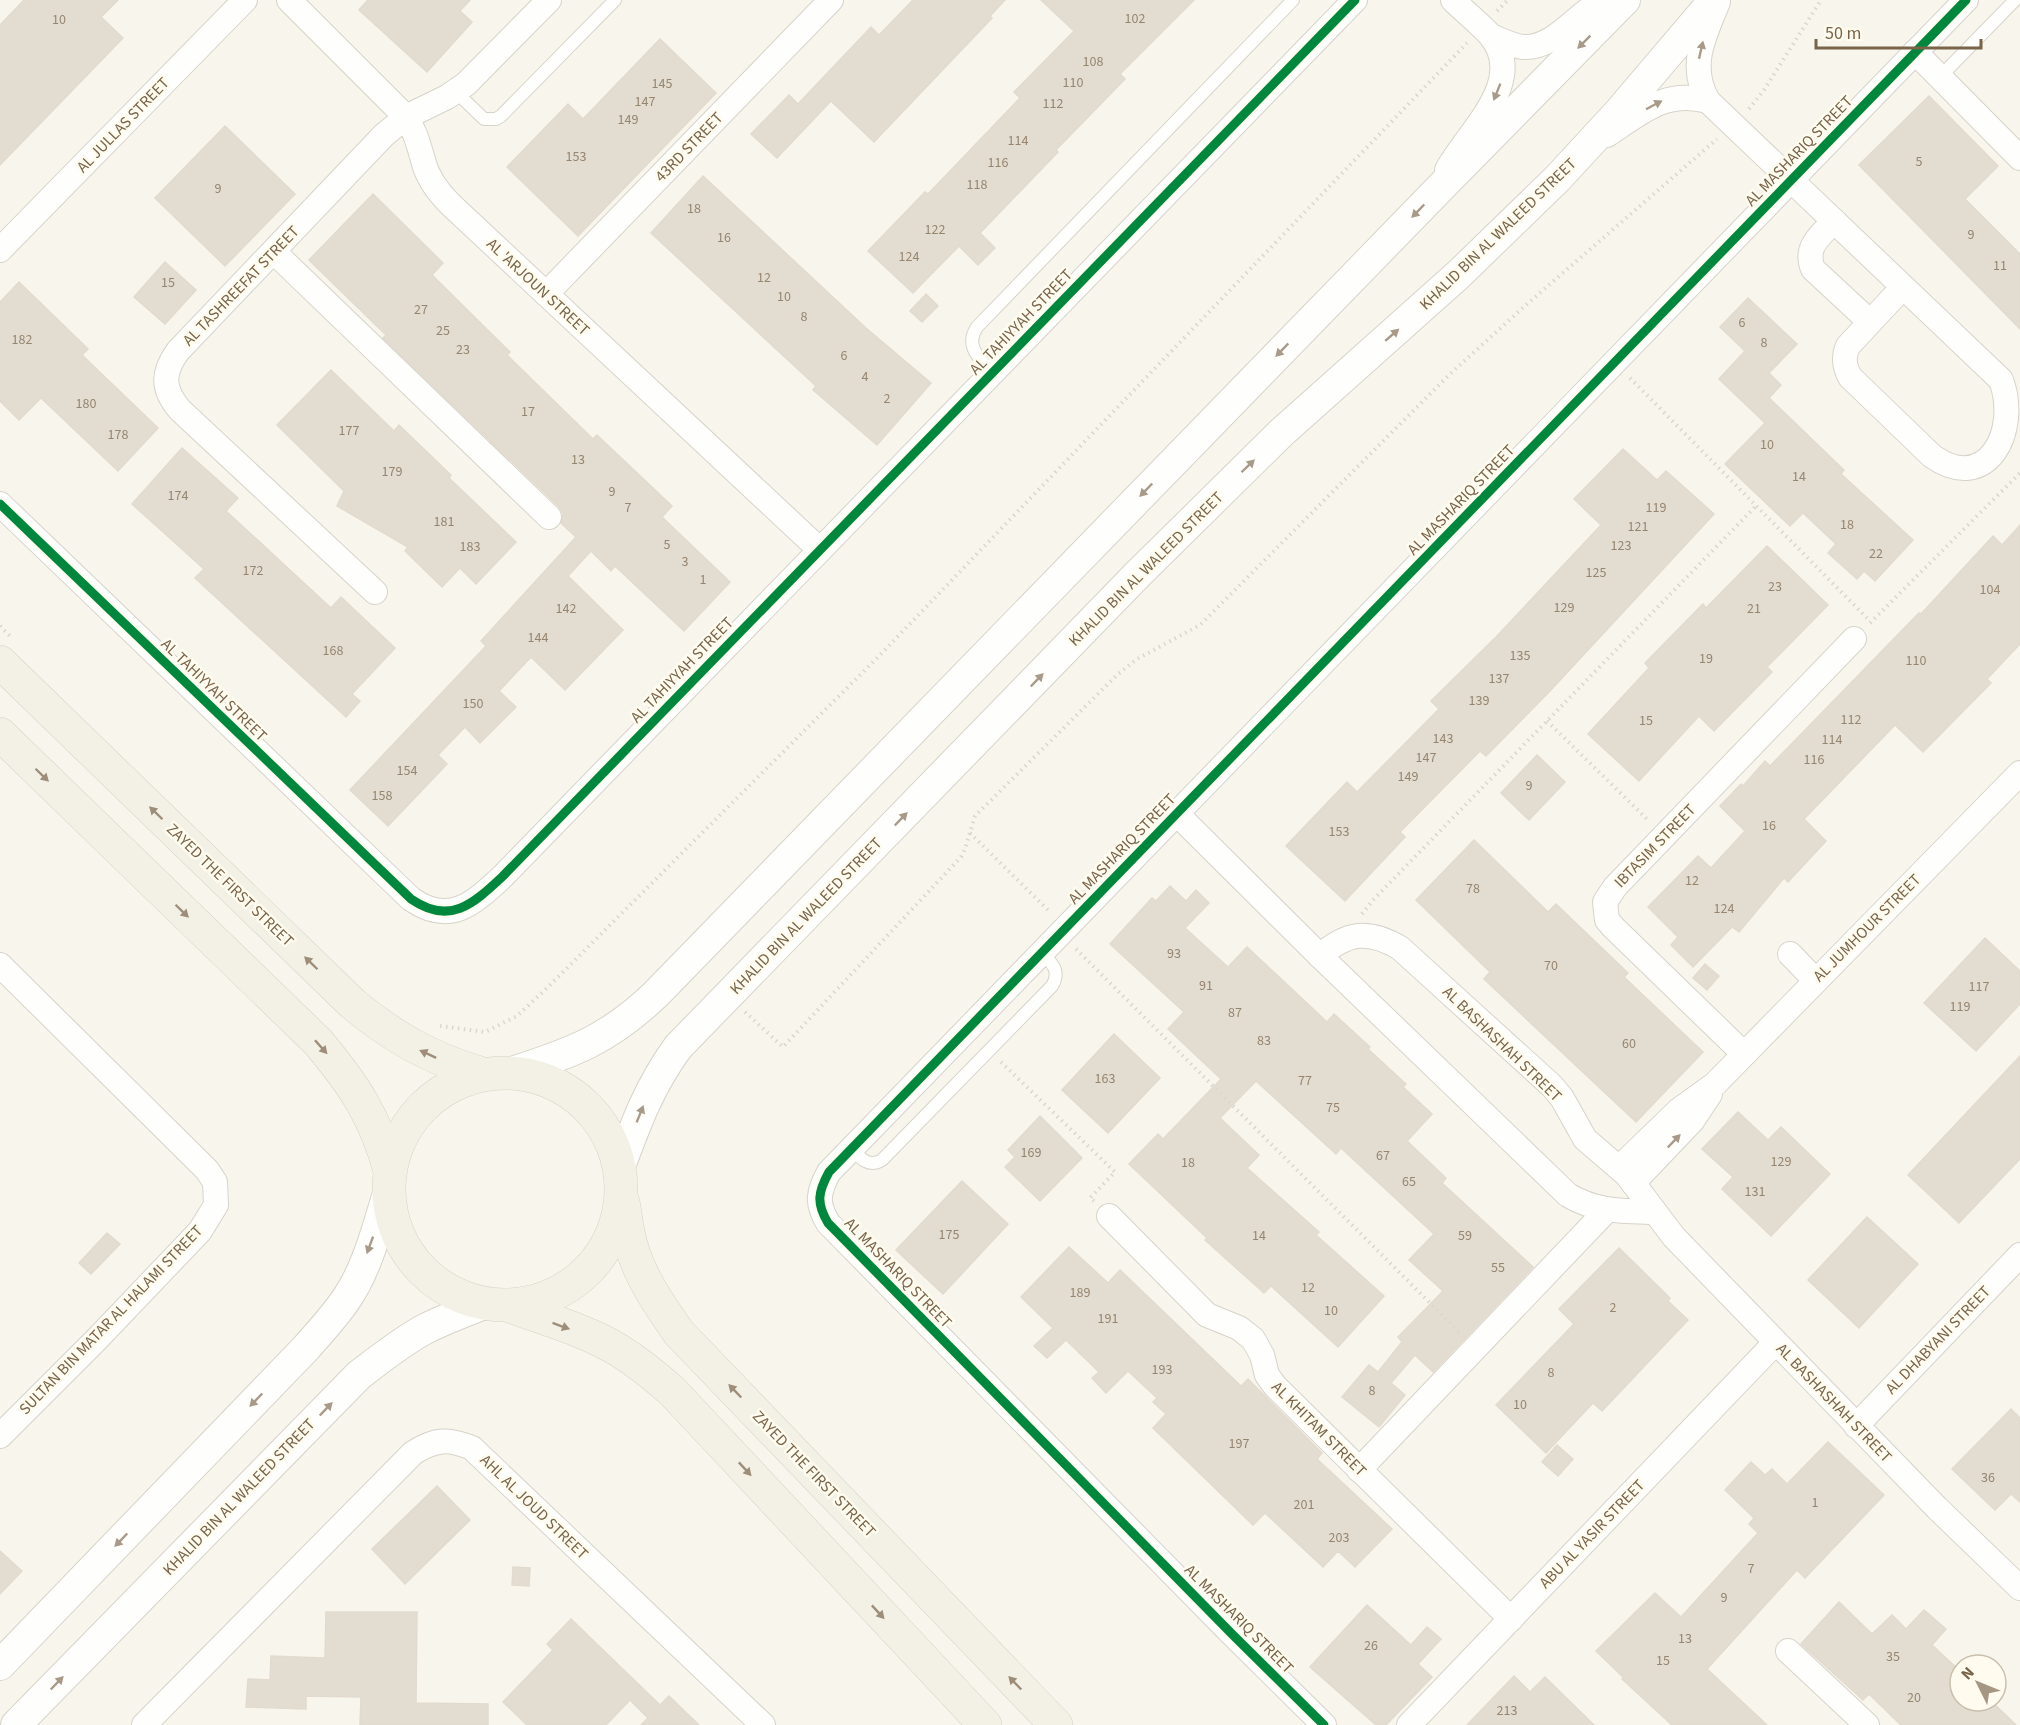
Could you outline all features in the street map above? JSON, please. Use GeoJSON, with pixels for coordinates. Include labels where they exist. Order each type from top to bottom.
{"type":"FeatureCollection","features":[{"type":"Feature","properties":{"kind":"main road","name":"ZAYED THE FIRST STREET"},"geometry":{"type":"LineString","coordinates":[[0,662],[361,1010],[392,1034],[427,1054],[496,1073],[535,1076],[560,1086],[582,1101],[599,1120],[612,1143],[632,1248],[645,1279],[679,1333],[1056,1725]]}},
{"type":"Feature","properties":{"kind":"main road"},"geometry":{"type":"LineString","coordinates":[[0,734],[318,1042],[349,1080],[375,1123],[390,1180],[392,1217],[402,1242],[417,1264],[437,1283],[460,1296],[497,1304],[587,1335],[644,1366],[665,1385],[985,1725]]}},
{"type":"Feature","properties":{"kind":"main road"},"geometry":{"type":"LineString","coordinates":[[390,1180],[398,1144],[412,1119],[432,1099],[456,1083],[496,1073]]}},
{"type":"Feature","properties":{"kind":"main road"},"geometry":{"type":"LineString","coordinates":[[497,1304],[536,1300],[563,1289],[586,1272],[604,1248],[616,1221],[620,1181]]}},
{"type":"Feature","properties":{"kind":"street","name":"AL JULLAS STREET"},"geometry":{"type":"LineString","coordinates":[[0,250],[245,0]]}},
{"type":"Feature","properties":{"kind":"street","name":"AL 'ARJOUN STREET"},"geometry":{"type":"LineString","coordinates":[[290,0],[406,117],[417,136],[423,161],[430,177],[440,193],[820,550]]}},
{"type":"Feature","properties":{"kind":"street","name":"AL TASHREEFAT STREET"},"geometry":{"type":"LineString","coordinates":[[375,592],[180,410],[168,393],[167,370],[178,351],[384,135],[406,117],[456,92],[474,77],[549,0]]}},
{"type":"Feature","properties":{"kind":"street","name":"43RD STREET"},"geometry":{"type":"LineString","coordinates":[[546,294],[831,0]]}},
{"type":"Feature","properties":{"kind":"street"},"geometry":{"type":"LineString","coordinates":[[1441,186],[1447,169],[1458,151],[1490,108],[1501,82],[1500,57],[1491,36],[1453,0]]}},
{"type":"Feature","properties":{"kind":"street"},"geometry":{"type":"LineString","coordinates":[[1491,36],[1523,47],[1544,43],[1604,0]]}},
{"type":"Feature","properties":{"kind":"street"},"geometry":{"type":"LineString","coordinates":[[496,1073],[559,1057],[588,1045],[612,1031],[649,1001],[1441,186],[1625,0]]}},
{"type":"Feature","properties":{"kind":"street","name":"KHALID BIN AL WALEED STREET"},"geometry":{"type":"LineString","coordinates":[[620,1181],[646,1099],[678,1047],[1163,549],[1281,433],[1495,241],[1587,148],[1714,0]]}},
{"type":"Feature","properties":{"kind":"street"},"geometry":{"type":"LineString","coordinates":[[1719,0],[1701,45],[1698,67],[1702,90],[1708,101],[1903,287],[2009,389],[2016,406],[2017,425],[2008,448],[1989,464],[1972,469],[1953,468],[1942,463],[1850,377],[1846,370],[1845,353],[1852,339],[1903,287]]}},
{"type":"Feature","properties":{"kind":"street","name":"AL MASHARIQ STREET"},"geometry":{"type":"LineString","coordinates":[[1324,1725],[828,1223],[821,1211],[819,1199],[821,1185],[829,1172],[1966,0]]}},
{"type":"Feature","properties":{"kind":"street","name":"AL TAHIYYAH STREET"},"geometry":{"type":"LineString","coordinates":[[0,504],[401,890],[432,911],[446,912],[459,909],[475,900],[503,876],[1352,1]]}},
{"type":"Feature","properties":{"kind":"street"},"geometry":{"type":"LineString","coordinates":[[1915,52],[2020,158]]}},
{"type":"Feature","properties":{"kind":"street"},"geometry":{"type":"LineString","coordinates":[[1587,148],[1653,105],[1667,99],[1681,96],[1708,101]]}},
{"type":"Feature","properties":{"kind":"street"},"geometry":{"type":"LineString","coordinates":[[1834,221],[1814,242],[1810,262],[1813,269],[1869,321]]}},
{"type":"Feature","properties":{"kind":"street"},"geometry":{"type":"LineString","coordinates":[[274,252],[549,517]]}},
{"type":"Feature","properties":{"kind":"street","name":"IBTASIM STREET"},"geometry":{"type":"LineString","coordinates":[[1744,1054],[1607,920],[1605,902],[1609,894],[1854,639]]}},
{"type":"Feature","properties":{"kind":"street","name":"AL JUMHOUR STREET"},"geometry":{"type":"LineString","coordinates":[[1626,1175],[1679,1110],[1715,1084],[2020,773]]}},
{"type":"Feature","properties":{"kind":"street"},"geometry":{"type":"LineString","coordinates":[[1177,814],[1320,956],[1568,1195],[1591,1207],[1654,1212]]}},
{"type":"Feature","properties":{"kind":"street","name":"AL BASHASHAH STREET"},"geometry":{"type":"LineString","coordinates":[[1347,938],[1373,936],[1387,940],[1400,948],[1552,1086],[1562,1098],[1586,1139],[1626,1175],[1674,1237],[1775,1343],[2020,1588]]}},
{"type":"Feature","properties":{"kind":"street"},"geometry":{"type":"LineString","coordinates":[[1320,956],[1334,943],[1347,938]]}},
{"type":"Feature","properties":{"kind":"street"},"geometry":{"type":"LineString","coordinates":[[1790,954],[1816,981]]}},
{"type":"Feature","properties":{"kind":"street","name":"SULTAN BIN MATAR AL HALAMI STREET"},"geometry":{"type":"LineString","coordinates":[[0,965],[207,1170],[215,1182],[216,1205],[200,1231],[0,1436]]}},
{"type":"Feature","properties":{"kind":"street"},"geometry":{"type":"LineString","coordinates":[[0,1665],[327,1324],[348,1297],[362,1268],[390,1180]]}},
{"type":"Feature","properties":{"kind":"street"},"geometry":{"type":"LineString","coordinates":[[1359,1470],[1607,1210]]}},
{"type":"Feature","properties":{"kind":"street","name":"AL KHITAM STREET"},"geometry":{"type":"LineString","coordinates":[[1109,1216],[1207,1315],[1239,1328],[1253,1339],[1262,1355],[1264,1368],[1270,1380],[1511,1619]]}},
{"type":"Feature","properties":{"kind":"street","name":"AL DHABYANI STREET"},"geometry":{"type":"LineString","coordinates":[[1857,1426],[2020,1255]]}},
{"type":"Feature","properties":{"kind":"street","name":"KHALID BIN AL WALEED STREET"},"geometry":{"type":"LineString","coordinates":[[16,1725],[359,1375],[391,1350],[423,1330],[450,1317],[497,1304]]}},
{"type":"Feature","properties":{"kind":"street","name":"ABU AL YASIR STREET"},"geometry":{"type":"LineString","coordinates":[[1410,1725],[1775,1343]]}},
{"type":"Feature","properties":{"kind":"street","name":"AHL AL JOUD STREET"},"geometry":{"type":"LineString","coordinates":[[144,1725],[413,1452],[426,1444],[441,1440],[457,1442],[472,1448],[763,1725]]}},
{"type":"Feature","properties":{"kind":"street"},"geometry":{"type":"LineString","coordinates":[[1788,1651],[1867,1725]]}},
{"type":"Feature","properties":{"kind":"street"},"geometry":{"type":"LineString","coordinates":[[942,1681],[971,1725]]}},
{"type":"Feature","properties":{"kind":"lane"},"geometry":{"type":"LineString","coordinates":[[456,92],[484,119],[496,119],[615,0]]}},
{"type":"Feature","properties":{"kind":"lane"},"geometry":{"type":"LineString","coordinates":[[992,373],[972,349],[972,337],[977,327],[1293,0]]}},
{"type":"Feature","properties":{"kind":"lane"},"geometry":{"type":"LineString","coordinates":[[1940,77],[2015,0]]}},
{"type":"Feature","properties":{"kind":"lane"},"geometry":{"type":"LineString","coordinates":[[852,1149],[866,1162],[872,1164],[882,1161],[989,1051],[1055,981],[1057,975],[1054,964],[1042,952]]}},
{"type":"Feature","properties":{"kind":"path"},"geometry":{"type":"LineString","coordinates":[[728,996],[783,1047],[961,857],[975,816],[1118,674],[1137,659],[1200,625],[1450,374],[1733,125],[1764,90],[1821,0]]}},
{"type":"Feature","properties":{"kind":"path"},"geometry":{"type":"LineString","coordinates":[[1614,363],[1871,623]]}},
{"type":"Feature","properties":{"kind":"path"},"geometry":{"type":"LineString","coordinates":[[1854,639],[2020,473]]}},
{"type":"Feature","properties":{"kind":"path"},"geometry":{"type":"LineString","coordinates":[[1347,938],[1374,899],[1755,507]]}},
{"type":"Feature","properties":{"kind":"path"},"geometry":{"type":"LineString","coordinates":[[1547,721],[1664,836]]}},
{"type":"Feature","properties":{"kind":"path"},"geometry":{"type":"LineString","coordinates":[[969,833],[1475,1348]]}},
{"type":"Feature","properties":{"kind":"path"},"geometry":{"type":"LineString","coordinates":[[989,1051],[1115,1172],[1090,1198],[1109,1216]]}},
{"type":"Feature","properties":{"kind":"building"},"geometry":{"type":"Polygon","coordinates":[[[24,0],[118,0],[101,17],[123,38],[0,165],[0,25],[24,0]]]}},
{"type":"Feature","properties":{"kind":"building"},"geometry":{"type":"Polygon","coordinates":[[[368,0],[470,0],[460,11],[472,22],[427,72],[359,10],[368,0]]]}},
{"type":"Feature","properties":{"kind":"building"},"geometry":{"type":"Polygon","coordinates":[[[913,0],[1005,0],[990,16],[992,18],[874,142],[831,101],[777,158],[751,134],[789,95],[798,104],[871,27],[879,35],[913,0]]]}},
{"type":"Feature","properties":{"kind":"building"},"geometry":{"type":"Polygon","coordinates":[[[1041,0],[1194,0],[1120,74],[1125,79],[980,233],[995,248],[978,265],[959,246],[913,293],[868,251],[925,192],[928,194],[1020,98],[1014,92],[1074,31],[1041,0]]]}},
{"type":"Feature","properties":{"kind":"building"},"geometry":{"type":"Polygon","coordinates":[[[660,39],[716,93],[578,236],[507,167],[568,104],[583,119],[660,39]]]}},
{"type":"Feature","properties":{"kind":"building"},"geometry":{"type":"Polygon","coordinates":[[[1929,96],[1998,166],[1965,199],[2020,254],[2020,329],[1859,165],[1929,96]]]}},
{"type":"Feature","properties":{"kind":"building"},"geometry":{"type":"Polygon","coordinates":[[[225,126],[295,194],[225,266],[155,198],[225,126]]]}},
{"type":"Feature","properties":{"kind":"building"},"geometry":{"type":"Polygon","coordinates":[[[703,176],[866,328],[931,383],[877,445],[813,390],[816,386],[651,233],[703,176]]]}},
{"type":"Feature","properties":{"kind":"building"},"geometry":{"type":"Polygon","coordinates":[[[373,194],[443,263],[432,275],[510,352],[507,355],[593,439],[597,435],[672,506],[662,517],[730,582],[684,631],[615,566],[611,571],[591,551],[568,576],[623,630],[565,690],[531,657],[499,691],[516,707],[480,743],[465,727],[438,755],[447,764],[388,826],[350,790],[486,646],[481,641],[576,537],[561,523],[563,514],[559,507],[383,338],[386,335],[309,260],[373,194]]]}},
{"type":"Feature","properties":{"kind":"building"},"geometry":{"type":"Polygon","coordinates":[[[165,262],[196,290],[165,324],[134,297],[165,262]]]}},
{"type":"Feature","properties":{"kind":"building"},"geometry":{"type":"Polygon","coordinates":[[[19,282],[88,349],[82,355],[158,428],[118,471],[41,398],[19,420],[0,401],[0,302],[19,282]]]}},
{"type":"Feature","properties":{"kind":"building"},"geometry":{"type":"Polygon","coordinates":[[[926,294],[938,306],[922,322],[910,311],[926,294]]]}},
{"type":"Feature","properties":{"kind":"building"},"geometry":{"type":"Polygon","coordinates":[[[1748,298],[1797,344],[1769,373],[1781,385],[1769,398],[1844,470],[1841,474],[1913,540],[1875,581],[1864,571],[1857,579],[1828,553],[1836,544],[1803,513],[1790,526],[1725,464],[1765,423],[1719,379],[1745,351],[1720,327],[1748,298]]]}},
{"type":"Feature","properties":{"kind":"building"},"geometry":{"type":"Polygon","coordinates":[[[331,370],[394,431],[399,425],[451,475],[449,478],[516,542],[476,584],[460,568],[442,587],[405,551],[408,547],[337,506],[344,491],[277,425],[331,370]]]}},
{"type":"Feature","properties":{"kind":"building"},"geometry":{"type":"Polygon","coordinates":[[[182,448],[238,498],[226,511],[331,608],[341,597],[395,648],[352,694],[360,701],[346,717],[195,578],[204,569],[132,504],[182,448]]]}},
{"type":"Feature","properties":{"kind":"building"},"geometry":{"type":"Polygon","coordinates":[[[1623,449],[1657,480],[1666,471],[1714,514],[1550,691],[1486,756],[1480,751],[1400,832],[1405,837],[1345,901],[1286,846],[1347,782],[1357,792],[1439,709],[1431,701],[1496,637],[1601,525],[1574,499],[1623,449]]]}},
{"type":"Feature","properties":{"kind":"building"},"geometry":{"type":"Polygon","coordinates":[[[2020,525],[2020,644],[1987,679],[1991,683],[1923,752],[1895,725],[1804,819],[1826,841],[1788,882],[1784,878],[1739,932],[1732,927],[1693,967],[1671,945],[1678,937],[1648,907],[1698,856],[1711,868],[1745,831],[1720,806],[1741,784],[1743,786],[1765,761],[1770,766],[1919,613],[1921,614],[1993,536],[2002,545],[2020,525]]]}},
{"type":"Feature","properties":{"kind":"building"},"geometry":{"type":"Polygon","coordinates":[[[1767,546],[1828,605],[1767,667],[1772,672],[1714,731],[1699,716],[1639,781],[1588,734],[1649,668],[1645,663],[1703,604],[1706,608],[1767,546]]]}},
{"type":"Feature","properties":{"kind":"building"},"geometry":{"type":"Polygon","coordinates":[[[1537,755],[1565,782],[1529,820],[1501,793],[1537,755]]]}},
{"type":"Feature","properties":{"kind":"building"},"geometry":{"type":"Polygon","coordinates":[[[1474,840],[1548,912],[1556,904],[1628,973],[1624,977],[1703,1052],[1636,1122],[1484,979],[1490,972],[1416,900],[1474,840]]]}},
{"type":"Feature","properties":{"kind":"building"},"geometry":{"type":"Polygon","coordinates":[[[1170,886],[1186,901],[1196,890],[1209,903],[1185,928],[1228,967],[1247,947],[1327,1022],[1334,1014],[1406,1084],[1403,1087],[1432,1114],[1407,1141],[1446,1178],[1442,1183],[1533,1267],[1433,1372],[1415,1355],[1391,1383],[1405,1395],[1379,1427],[1342,1397],[1369,1365],[1378,1372],[1402,1342],[1398,1337],[1443,1291],[1409,1260],[1434,1234],[1341,1148],[1336,1154],[1256,1081],[1220,1118],[1259,1155],[1247,1168],[1319,1232],[1316,1235],[1384,1296],[1338,1347],[1271,1286],[1264,1293],[1205,1240],[1207,1238],[1129,1164],[1158,1134],[1163,1139],[1221,1079],[1168,1029],[1184,1012],[1110,944],[1152,898],[1156,901],[1170,886]]]}},
{"type":"Feature","properties":{"kind":"building"},"geometry":{"type":"Polygon","coordinates":[[[1985,938],[2020,971],[2020,1004],[1976,1051],[1924,1003],[1985,938]]]}},
{"type":"Feature","properties":{"kind":"building"},"geometry":{"type":"Polygon","coordinates":[[[1705,964],[1719,976],[1707,990],[1693,978],[1705,964]]]}},
{"type":"Feature","properties":{"kind":"building"},"geometry":{"type":"Polygon","coordinates":[[[1114,1034],[1160,1078],[1108,1133],[1062,1090],[1114,1034]]]}},
{"type":"Feature","properties":{"kind":"building"},"geometry":{"type":"Polygon","coordinates":[[[2020,1056],[2020,1159],[1959,1223],[1908,1175],[2020,1056]]]}},
{"type":"Feature","properties":{"kind":"building"},"geometry":{"type":"Polygon","coordinates":[[[1738,1112],[1768,1140],[1781,1127],[1830,1174],[1771,1236],[1722,1189],[1733,1177],[1702,1149],[1738,1112]]]}},
{"type":"Feature","properties":{"kind":"building"},"geometry":{"type":"Polygon","coordinates":[[[1040,1116],[1082,1158],[1040,1201],[1005,1167],[1015,1157],[1008,1150],[1040,1116]]]}},
{"type":"Feature","properties":{"kind":"building"},"geometry":{"type":"Polygon","coordinates":[[[962,1181],[1008,1224],[943,1294],[896,1250],[962,1181]]]}},
{"type":"Feature","properties":{"kind":"building"},"geometry":{"type":"Polygon","coordinates":[[[1867,1217],[1918,1264],[1859,1328],[1808,1280],[1867,1217]]]}},
{"type":"Feature","properties":{"kind":"building"},"geometry":{"type":"Polygon","coordinates":[[[107,1233],[120,1244],[91,1274],[79,1263],[107,1233]]]}},
{"type":"Feature","properties":{"kind":"building"},"geometry":{"type":"Polygon","coordinates":[[[1069,1247],[1108,1283],[1120,1270],[1241,1386],[1248,1379],[1322,1453],[1317,1459],[1392,1529],[1355,1567],[1338,1551],[1323,1567],[1265,1513],[1253,1525],[1153,1428],[1166,1414],[1153,1402],[1157,1398],[1128,1371],[1106,1393],[1092,1378],[1099,1372],[1066,1340],[1047,1358],[1034,1346],[1053,1328],[1021,1297],[1069,1247]]]}},
{"type":"Feature","properties":{"kind":"building"},"geometry":{"type":"Polygon","coordinates":[[[1619,1248],[1670,1298],[1668,1301],[1688,1320],[1602,1411],[1593,1403],[1546,1453],[1496,1405],[1574,1324],[1559,1309],[1619,1248]]]}},
{"type":"Feature","properties":{"kind":"building"},"geometry":{"type":"Polygon","coordinates":[[[2011,1409],[2020,1418],[2020,1502],[2011,1494],[1995,1510],[1952,1469],[2011,1409]]]}},
{"type":"Feature","properties":{"kind":"building"},"geometry":{"type":"Polygon","coordinates":[[[1828,1442],[1884,1495],[1805,1578],[1797,1570],[1707,1669],[1767,1725],[1672,1725],[1622,1679],[1624,1678],[1596,1651],[1655,1593],[1681,1617],[1758,1533],[1749,1524],[1754,1518],[1725,1490],[1751,1462],[1765,1475],[1772,1469],[1787,1484],[1828,1442]]]}},
{"type":"Feature","properties":{"kind":"building"},"geometry":{"type":"Polygon","coordinates":[[[1557,1445],[1573,1459],[1558,1476],[1542,1462],[1557,1445]]]}},
{"type":"Feature","properties":{"kind":"building"},"geometry":{"type":"Polygon","coordinates":[[[437,1486],[470,1520],[405,1584],[372,1549],[437,1486]]]}},
{"type":"Feature","properties":{"kind":"building"},"geometry":{"type":"Polygon","coordinates":[[[0,1551],[22,1571],[0,1594],[0,1551]]]}},
{"type":"Feature","properties":{"kind":"building"},"geometry":{"type":"Polygon","coordinates":[[[513,1567],[530,1568],[529,1586],[512,1585],[513,1567]]]}},
{"type":"Feature","properties":{"kind":"building"},"geometry":{"type":"Polygon","coordinates":[[[1839,1602],[1872,1634],[1892,1615],[1906,1629],[1924,1610],[1946,1629],[1932,1645],[1948,1660],[1948,1713],[2004,1713],[2016,1725],[1901,1725],[1869,1694],[1863,1700],[1801,1644],[1839,1602]]]}},
{"type":"Feature","properties":{"kind":"building"},"geometry":{"type":"Polygon","coordinates":[[[1367,1605],[1411,1645],[1427,1627],[1441,1639],[1418,1664],[1432,1677],[1386,1725],[1376,1725],[1310,1667],[1367,1605]]]}},
{"type":"Feature","properties":{"kind":"building"},"geometry":{"type":"Polygon","coordinates":[[[326,1612],[417,1612],[416,1703],[488,1704],[488,1725],[360,1725],[361,1697],[306,1696],[306,1709],[246,1707],[248,1679],[270,1680],[271,1656],[325,1658],[326,1612]]]}},
{"type":"Feature","properties":{"kind":"building"},"geometry":{"type":"Polygon","coordinates":[[[571,1619],[660,1705],[669,1696],[699,1725],[641,1725],[648,1718],[630,1700],[606,1725],[527,1725],[503,1702],[553,1650],[547,1644],[571,1619]]]}},
{"type":"Feature","properties":{"kind":"building"},"geometry":{"type":"Polygon","coordinates":[[[1514,1676],[1530,1692],[1545,1677],[1594,1725],[1467,1725],[1514,1676]]]}},
{"type":"Feature","properties":{"kind":"cycle path"},"geometry":{"type":"LineString","coordinates":[[0,504],[411,899],[438,911],[460,908],[471,903],[503,876],[1355,0]]}},
{"type":"Feature","properties":{"kind":"cycle path"},"geometry":{"type":"LineString","coordinates":[[1324,1725],[828,1223],[820,1203],[823,1186],[829,1172],[1966,0]]}}]}
